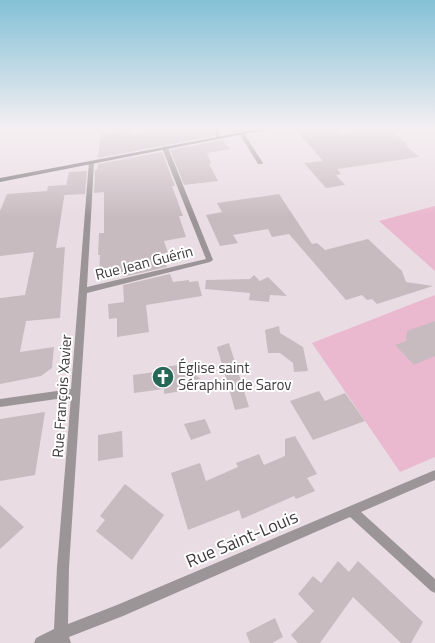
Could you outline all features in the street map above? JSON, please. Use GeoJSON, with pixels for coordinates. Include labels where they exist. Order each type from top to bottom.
{"type":"FeatureCollection","features":[{"type":"Feature","properties":{"kind":"main road"},"geometry":{"type":"LineString","coordinates":[[0,180],[117,157]]}},
{"type":"Feature","properties":{"kind":"street","name":"Rue Jean Guérin"},"geometry":{"type":"LineString","coordinates":[[83,291],[210,260],[169,157]]}},
{"type":"Feature","properties":{"kind":"street"},"geometry":{"type":"LineString","coordinates":[[256,157],[260,163]]}},
{"type":"Feature","properties":{"kind":"street","name":"Rue François Xavier"},"geometry":{"type":"LineString","coordinates":[[62,638],[63,567],[91,162]]}},
{"type":"Feature","properties":{"kind":"street"},"geometry":{"type":"LineString","coordinates":[[0,403],[76,392]]}},
{"type":"Feature","properties":{"kind":"street","name":"Rue Saint-Louis"},"geometry":{"type":"LineString","coordinates":[[41,643],[62,638],[118,611],[352,512],[435,475]]}},
{"type":"Feature","properties":{"kind":"street"},"geometry":{"type":"LineString","coordinates":[[352,512],[435,586]]}},
{"type":"Feature","properties":{"kind":"shaded area"},"geometry":{"type":"Polygon","coordinates":[[[435,206],[435,271],[379,221],[435,206]]]}},
{"type":"Feature","properties":{"kind":"shaded area"},"geometry":{"type":"Polygon","coordinates":[[[435,295],[435,457],[400,472],[312,343],[435,295]]]}},
{"type":"Feature","properties":{"kind":"building"},"geometry":{"type":"Polygon","coordinates":[[[135,157],[164,157],[175,186],[172,186],[183,216],[179,216],[186,237],[164,241],[168,253],[162,254],[167,267],[123,277],[123,274],[99,277],[99,233],[104,233],[104,192],[94,193],[95,170],[97,170],[98,164],[135,157]]]}},
{"type":"Feature","properties":{"kind":"building"},"geometry":{"type":"Polygon","coordinates":[[[173,157],[209,157],[211,163],[209,164],[218,181],[184,185],[173,157]]]}},
{"type":"Feature","properties":{"kind":"building"},"geometry":{"type":"Polygon","coordinates":[[[320,157],[419,157],[337,169],[341,174],[336,175],[345,185],[326,188],[304,163],[323,161],[320,157]]]}},
{"type":"Feature","properties":{"kind":"building"},"geometry":{"type":"Polygon","coordinates":[[[87,171],[85,194],[64,195],[69,172],[87,171]]]}},
{"type":"Feature","properties":{"kind":"building"},"geometry":{"type":"Polygon","coordinates":[[[66,185],[56,248],[65,247],[60,318],[26,321],[20,352],[54,347],[52,368],[41,376],[0,384],[0,298],[25,295],[34,252],[0,256],[0,211],[7,194],[47,191],[48,186],[66,185]]]}},
{"type":"Feature","properties":{"kind":"building"},"geometry":{"type":"Polygon","coordinates":[[[279,194],[312,244],[317,243],[325,250],[368,239],[402,271],[406,282],[433,286],[377,304],[372,299],[367,300],[362,295],[346,300],[289,234],[272,237],[268,229],[233,235],[238,243],[220,246],[206,215],[222,212],[217,203],[279,194]]]}},
{"type":"Feature","properties":{"kind":"building"},"geometry":{"type":"Polygon","coordinates":[[[170,274],[173,282],[189,280],[189,282],[198,281],[202,296],[146,305],[149,332],[117,337],[117,318],[109,319],[108,304],[124,302],[123,285],[170,274]]]}},
{"type":"Feature","properties":{"kind":"building"},"geometry":{"type":"Polygon","coordinates":[[[254,275],[260,281],[268,277],[287,296],[270,295],[269,302],[249,300],[250,293],[205,289],[206,280],[250,279],[254,275]]]}},
{"type":"Feature","properties":{"kind":"building"},"geometry":{"type":"Polygon","coordinates":[[[435,321],[435,356],[414,365],[395,345],[406,341],[407,331],[435,321]]]}},
{"type":"Feature","properties":{"kind":"building"},"geometry":{"type":"Polygon","coordinates":[[[279,326],[280,333],[303,347],[308,371],[294,372],[293,363],[280,353],[268,353],[265,330],[279,326]]]}},
{"type":"Feature","properties":{"kind":"building"},"geometry":{"type":"Polygon","coordinates":[[[229,343],[249,407],[235,410],[217,347],[229,343]]]}},
{"type":"Feature","properties":{"kind":"building","name":"Église saint Séraphin de Sarov"},"geometry":{"type":"Polygon","coordinates":[[[179,365],[201,379],[186,381],[187,390],[164,394],[164,389],[134,393],[133,375],[162,371],[161,367],[179,365]]]}},
{"type":"Feature","properties":{"kind":"building"},"geometry":{"type":"Polygon","coordinates":[[[319,391],[325,401],[345,393],[365,421],[313,440],[290,401],[319,391]]]}},
{"type":"Feature","properties":{"kind":"building"},"geometry":{"type":"Polygon","coordinates":[[[45,412],[35,475],[0,481],[0,419],[45,412]]]}},
{"type":"Feature","properties":{"kind":"building"},"geometry":{"type":"Polygon","coordinates":[[[205,419],[211,433],[191,440],[184,424],[205,419]]]}},
{"type":"Feature","properties":{"kind":"building"},"geometry":{"type":"Polygon","coordinates":[[[122,431],[123,457],[98,461],[98,435],[122,431]]]}},
{"type":"Feature","properties":{"kind":"building"},"geometry":{"type":"Polygon","coordinates":[[[295,436],[317,474],[307,478],[315,491],[296,499],[294,496],[242,519],[239,510],[188,530],[171,473],[200,463],[206,481],[238,467],[236,463],[259,454],[264,465],[285,456],[285,439],[295,436]]]}},
{"type":"Feature","properties":{"kind":"building"},"geometry":{"type":"Polygon","coordinates":[[[125,484],[164,515],[132,560],[96,531],[105,520],[100,516],[125,484]]]}},
{"type":"Feature","properties":{"kind":"building"},"geometry":{"type":"Polygon","coordinates":[[[0,505],[24,527],[0,549],[0,505]]]}},
{"type":"Feature","properties":{"kind":"building"},"geometry":{"type":"Polygon","coordinates":[[[338,561],[349,572],[358,561],[423,622],[411,643],[401,643],[353,597],[320,643],[298,643],[291,635],[314,611],[298,594],[313,576],[321,583],[338,561]]]}},
{"type":"Feature","properties":{"kind":"building"},"geometry":{"type":"Polygon","coordinates":[[[275,618],[283,637],[272,643],[250,643],[246,633],[275,618]]]}},
{"type":"Feature","properties":{"kind":"place","name":"Église saint Séraphin de Sarov"},"geometry":{"type":"Point","coordinates":[163,377]}}]}
